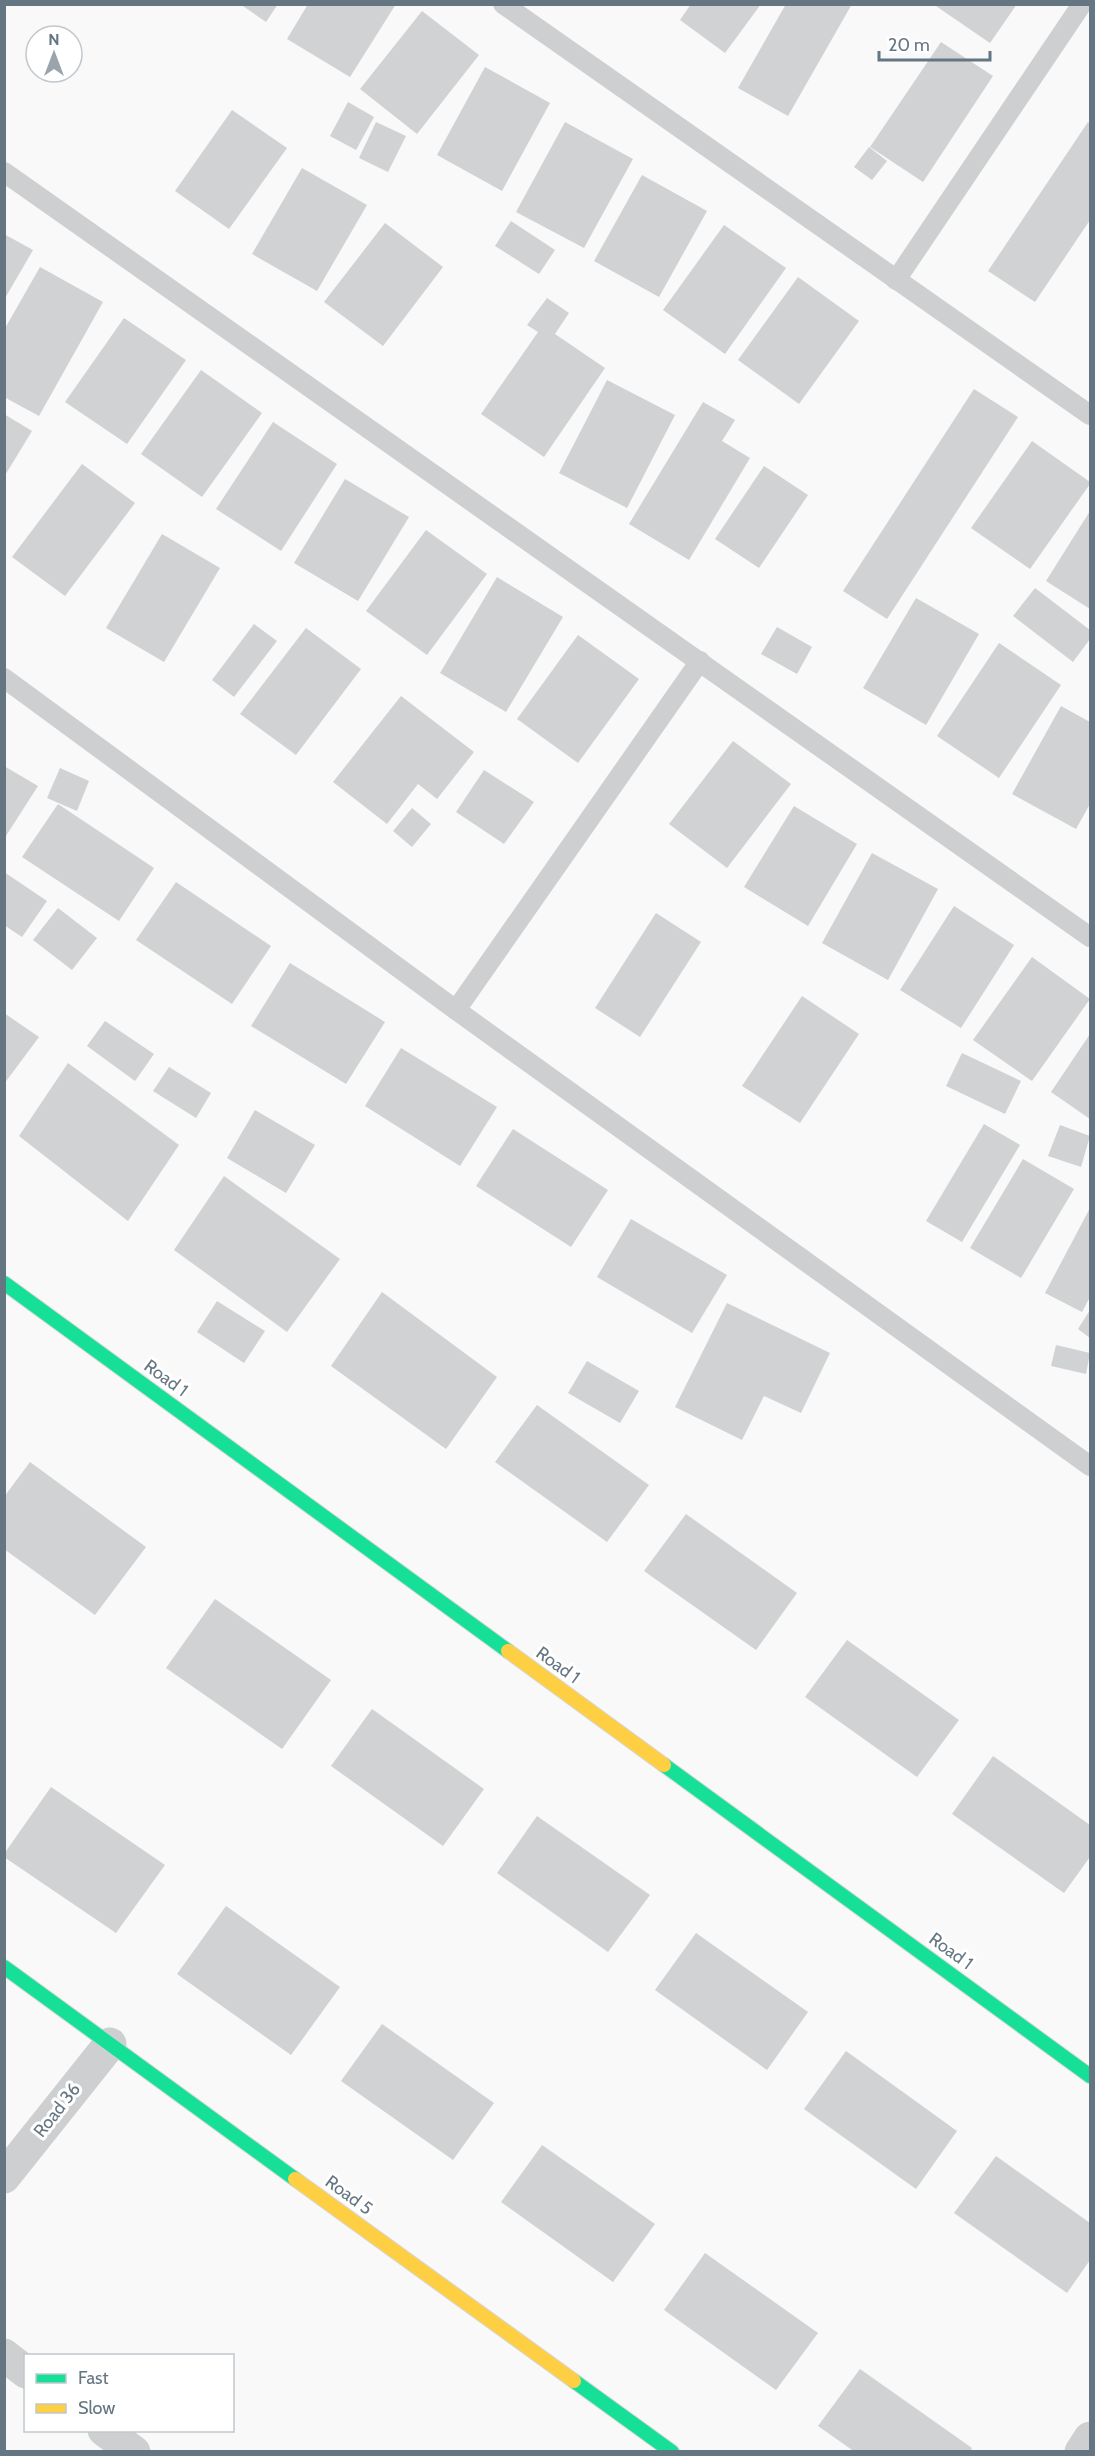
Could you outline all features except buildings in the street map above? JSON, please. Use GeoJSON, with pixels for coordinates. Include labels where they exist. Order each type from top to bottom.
{"type":"FeatureCollection","features":[{"type":"Feature","properties":{"kind":"street","name":"Road 1"},"geometry":{"type":"LineString","coordinates":[[4,1282],[1090,2076]]}},
{"type":"Feature","properties":{"kind":"street","name":"Road 5"},"geometry":{"type":"LineString","coordinates":[[4,1967],[672,2451]]}},
{"type":"Feature","properties":{"kind":"street","name":"Road 36"},"geometry":{"type":"LineString","coordinates":[[4,2177],[110,2044]]}},
{"type":"Feature","properties":{"kind":"street"},"geometry":{"type":"LineString","coordinates":[[4,2355],[24,2370]]}},
{"type":"Feature","properties":{"kind":"street"},"geometry":{"type":"LineString","coordinates":[[101,2438],[134,2451]]}},
{"type":"Feature","properties":{"kind":"street"},"geometry":{"type":"LineString","coordinates":[[1081,2451],[1090,2438]]}},
{"type":"Feature","properties":{"kind":"lane"},"geometry":{"type":"LineString","coordinates":[[503,4],[1090,416]]}},
{"type":"Feature","properties":{"kind":"lane"},"geometry":{"type":"LineString","coordinates":[[896,280],[1082,4]]}},
{"type":"Feature","properties":{"kind":"lane"},"geometry":{"type":"LineString","coordinates":[[4,172],[1090,937]]}},
{"type":"Feature","properties":{"kind":"lane"},"geometry":{"type":"LineString","coordinates":[[456,1010],[700,661]]}},
{"type":"Feature","properties":{"kind":"lane"},"geometry":{"type":"LineString","coordinates":[[4,678],[456,1010],[1090,1466]]}},
{"type":"Feature","properties":{"kind":"traffic: fast"},"geometry":{"type":"LineString","coordinates":[[4,1283],[508,1651]]}},
{"type":"Feature","properties":{"kind":"traffic: fast"},"geometry":{"type":"LineString","coordinates":[[664,1765],[1090,2076]]}},
{"type":"Feature","properties":{"kind":"traffic: fast"},"geometry":{"type":"LineString","coordinates":[[4,1967],[295,2179]]}},
{"type":"Feature","properties":{"kind":"traffic: fast"},"geometry":{"type":"LineString","coordinates":[[574,2381],[672,2452]]}},
{"type":"Feature","properties":{"kind":"traffic: slow"},"geometry":{"type":"LineString","coordinates":[[508,1651],[664,1765]]}},
{"type":"Feature","properties":{"kind":"traffic: slow"},"geometry":{"type":"LineString","coordinates":[[295,2179],[574,2381]]}}]}
